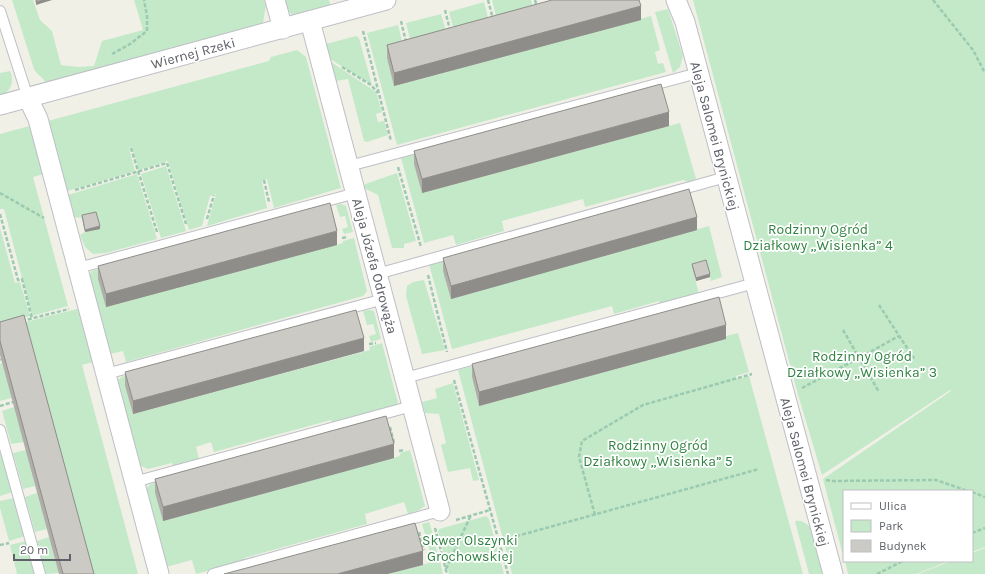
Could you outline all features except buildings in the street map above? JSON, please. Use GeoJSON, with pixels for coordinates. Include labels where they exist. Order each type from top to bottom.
{"type":"FeatureCollection","features":[{"type":"Feature","properties":{"kind":"street"},"geometry":{"type":"LineString","coordinates":[[275,0],[282,29]]}},
{"type":"Feature","properties":{"kind":"street","name":"Wiernej Rzeki"},"geometry":{"type":"LineString","coordinates":[[0,105],[386,0]]}},
{"type":"Feature","properties":{"kind":"street","name":"Aleja Salomei Brynickiej"},"geometry":{"type":"LineString","coordinates":[[676,0],[685,22],[833,574]]}},
{"type":"Feature","properties":{"kind":"street","name":"Aleja Józefa Odrowąża"},"geometry":{"type":"LineString","coordinates":[[310,21],[412,406],[444,516]]}},
{"type":"Feature","properties":{"kind":"street"},"geometry":{"type":"LineString","coordinates":[[28,98],[38,119],[158,574]]}},
{"type":"Feature","properties":{"kind":"lane"},"geometry":{"type":"LineString","coordinates":[[0,11],[28,98]]}},
{"type":"Feature","properties":{"kind":"lane"},"geometry":{"type":"LineString","coordinates":[[349,166],[698,73]]}},
{"type":"Feature","properties":{"kind":"lane"},"geometry":{"type":"LineString","coordinates":[[377,274],[726,177]]}},
{"type":"Feature","properties":{"kind":"lane"},"geometry":{"type":"LineString","coordinates":[[78,268],[356,193]]}},
{"type":"Feature","properties":{"kind":"lane"},"geometry":{"type":"LineString","coordinates":[[405,378],[755,283]]}},
{"type":"Feature","properties":{"kind":"lane"},"geometry":{"type":"LineString","coordinates":[[106,374],[384,299]]}},
{"type":"Feature","properties":{"kind":"lane"},"geometry":{"type":"LineString","coordinates":[[134,482],[412,406]]}},
{"type":"Feature","properties":{"kind":"lane"},"geometry":{"type":"LineString","coordinates":[[0,430],[40,574]]}},
{"type":"Feature","properties":{"kind":"lane"},"geometry":{"type":"LineString","coordinates":[[213,574],[415,518],[444,516]]}},
{"type":"Feature","properties":{"kind":"path"},"geometry":{"type":"LineString","coordinates":[[108,56],[130,44],[147,31],[147,16],[144,0]]}},
{"type":"Feature","properties":{"kind":"path"},"geometry":{"type":"LineString","coordinates":[[488,0],[494,22]]}},
{"type":"Feature","properties":{"kind":"path"},"geometry":{"type":"LineString","coordinates":[[535,0],[538,11]]}},
{"type":"Feature","properties":{"kind":"path"},"geometry":{"type":"LineString","coordinates":[[933,0],[973,50],[985,73]]}},
{"type":"Feature","properties":{"kind":"path"},"geometry":{"type":"LineString","coordinates":[[445,10],[450,33]]}},
{"type":"Feature","properties":{"kind":"path"},"geometry":{"type":"LineString","coordinates":[[401,21],[407,44]]}},
{"type":"Feature","properties":{"kind":"path"},"geometry":{"type":"LineString","coordinates":[[363,32],[394,153],[425,260],[450,366],[499,541],[506,574]]}},
{"type":"Feature","properties":{"kind":"path"},"geometry":{"type":"LineString","coordinates":[[321,62],[330,60],[371,86],[379,93]]}},
{"type":"Feature","properties":{"kind":"path"},"geometry":{"type":"LineString","coordinates":[[131,148],[159,238],[160,246]]}},
{"type":"Feature","properties":{"kind":"path"},"geometry":{"type":"LineString","coordinates":[[72,191],[167,163],[190,238]]}},
{"type":"Feature","properties":{"kind":"path"},"geometry":{"type":"LineString","coordinates":[[0,193],[44,218],[66,222]]}},
{"type":"Feature","properties":{"kind":"path"},"geometry":{"type":"LineString","coordinates":[[205,233],[204,228],[214,195]]}},
{"type":"Feature","properties":{"kind":"path"},"geometry":{"type":"LineString","coordinates":[[0,214],[18,280],[22,278],[32,319]]}},
{"type":"Feature","properties":{"kind":"path"},"geometry":{"type":"LineString","coordinates":[[19,322],[87,304]]}},
{"type":"Feature","properties":{"kind":"path"},"geometry":{"type":"LineString","coordinates":[[879,305],[915,360]]}},
{"type":"Feature","properties":{"kind":"path"},"geometry":{"type":"LineString","coordinates":[[843,330],[879,392]]}},
{"type":"Feature","properties":{"kind":"path"},"geometry":{"type":"LineString","coordinates":[[784,393],[797,391],[899,336]]}},
{"type":"Feature","properties":{"kind":"path"},"geometry":{"type":"LineString","coordinates":[[595,515],[579,457],[582,441],[643,405],[752,374]]}},
{"type":"Feature","properties":{"kind":"path"},"geometry":{"type":"LineString","coordinates":[[0,406],[13,402]]}},
{"type":"Feature","properties":{"kind":"path"},"geometry":{"type":"LineString","coordinates":[[499,541],[759,468]]}},
{"type":"Feature","properties":{"kind":"path"},"geometry":{"type":"LineString","coordinates":[[807,476],[832,481],[936,480],[965,490]]}},
{"type":"Feature","properties":{"kind":"path"},"geometry":{"type":"LineString","coordinates":[[973,492],[985,497]]}},
{"type":"Feature","properties":{"kind":"path"},"geometry":{"type":"LineString","coordinates":[[444,516],[471,515],[490,510]]}},
{"type":"Feature","properties":{"kind":"path"},"geometry":{"type":"LineString","coordinates":[[446,569],[471,515]]}},
{"type":"Feature","properties":{"kind":"path"},"geometry":{"type":"LineString","coordinates":[[415,518],[424,550]]}},
{"type":"Feature","properties":{"kind":"path"},"geometry":{"type":"LineString","coordinates":[[973,533],[985,528]]}},
{"type":"Feature","properties":{"kind":"path"},"geometry":{"type":"LineString","coordinates":[[0,545],[9,543]]}},
{"type":"Feature","properties":{"kind":"path"},"geometry":{"type":"LineString","coordinates":[[428,558],[442,554]]}},
{"type":"Feature","properties":{"kind":"path"},"geometry":{"type":"LineString","coordinates":[[877,574],[901,562]]}},
{"type":"Feature","properties":{"kind":"green space"},"geometry":{"type":"Polygon","coordinates":[[[12,0],[33,0],[40,20],[52,31],[61,65],[78,67],[94,66],[102,41],[143,30],[134,0],[264,0],[266,5],[263,23],[46,83],[34,69],[12,0]]]}},
{"type":"Feature","properties":{"kind":"green space"},"geometry":{"type":"Polygon","coordinates":[[[282,0],[329,0],[331,6],[293,16],[283,5],[282,0]]]}},
{"type":"Feature","properties":{"kind":"green space"},"geometry":{"type":"Polygon","coordinates":[[[492,0],[531,0],[536,18],[499,28],[492,0]]]}},
{"type":"Feature","properties":{"kind":"green space"},"geometry":{"type":"Polygon","coordinates":[[[693,0],[985,0],[985,547],[973,552],[973,490],[843,490],[843,555],[823,479],[951,391],[950,390],[822,475],[797,391],[693,0]]]}},
{"type":"Feature","properties":{"kind":"green space"},"geometry":{"type":"Polygon","coordinates":[[[484,2],[491,30],[456,39],[449,12],[484,2]]]}},
{"type":"Feature","properties":{"kind":"green space"},"geometry":{"type":"Polygon","coordinates":[[[668,9],[683,56],[680,67],[673,73],[655,12],[668,9]]]}},
{"type":"Feature","properties":{"kind":"green space"},"geometry":{"type":"Polygon","coordinates":[[[441,14],[449,41],[413,51],[406,23],[441,14]]]}},
{"type":"Feature","properties":{"kind":"green space"},"geometry":{"type":"Polygon","coordinates":[[[651,16],[660,50],[655,52],[658,64],[663,63],[666,72],[397,145],[367,33],[398,25],[405,53],[387,58],[395,86],[651,16]]]}},
{"type":"Feature","properties":{"kind":"green space"},"geometry":{"type":"Polygon","coordinates":[[[356,36],[359,38],[372,85],[330,59],[326,44],[356,36]]]}},
{"type":"Feature","properties":{"kind":"green space"},"geometry":{"type":"Polygon","coordinates":[[[297,50],[306,57],[341,188],[274,208],[267,179],[262,181],[267,208],[207,226],[216,194],[210,196],[202,226],[189,230],[168,161],[139,170],[132,147],[129,148],[135,171],[67,191],[48,121],[269,61],[271,57],[297,50]]]}},
{"type":"Feature","properties":{"kind":"green space"},"geometry":{"type":"Polygon","coordinates":[[[331,62],[376,92],[382,112],[376,114],[378,122],[384,121],[388,135],[367,142],[364,141],[348,79],[336,81],[331,62]]]}},
{"type":"Feature","properties":{"kind":"green space"},"geometry":{"type":"Polygon","coordinates":[[[10,71],[12,79],[11,86],[7,92],[0,96],[0,73],[10,71]]]}},
{"type":"Feature","properties":{"kind":"green space"},"geometry":{"type":"Polygon","coordinates":[[[680,123],[696,179],[689,182],[683,180],[585,207],[583,199],[502,221],[504,231],[456,245],[453,235],[424,243],[401,158],[431,150],[415,165],[422,193],[680,123]]]}},
{"type":"Feature","properties":{"kind":"green space"},"geometry":{"type":"Polygon","coordinates":[[[33,125],[47,173],[33,177],[68,306],[32,316],[4,209],[0,209],[0,134],[33,125]]]}},
{"type":"Feature","properties":{"kind":"green space"},"geometry":{"type":"Polygon","coordinates":[[[166,166],[186,231],[161,238],[141,174],[166,166]]]}},
{"type":"Feature","properties":{"kind":"green space"},"geometry":{"type":"Polygon","coordinates":[[[397,173],[416,241],[404,244],[404,248],[392,248],[378,195],[364,188],[364,185],[368,183],[397,173]]]}},
{"type":"Feature","properties":{"kind":"green space"},"geometry":{"type":"Polygon","coordinates":[[[137,174],[157,239],[106,253],[93,254],[85,247],[80,235],[85,232],[82,218],[74,217],[68,195],[137,174]]]}},
{"type":"Feature","properties":{"kind":"green space"},"geometry":{"type":"Polygon","coordinates":[[[341,204],[346,206],[353,232],[344,234],[342,229],[348,227],[345,216],[340,217],[336,205],[341,204]]]}},
{"type":"Feature","properties":{"kind":"green space"},"geometry":{"type":"Polygon","coordinates":[[[709,226],[722,277],[711,281],[706,263],[692,267],[699,294],[660,305],[659,301],[614,314],[612,306],[452,349],[429,264],[459,256],[451,299],[709,226]]]}},
{"type":"Feature","properties":{"kind":"green space"},"geometry":{"type":"Polygon","coordinates":[[[0,228],[15,283],[20,282],[30,316],[0,324],[0,228]]]}},
{"type":"Feature","properties":{"kind":"green space"},"geometry":{"type":"Polygon","coordinates":[[[354,238],[367,291],[363,296],[126,362],[123,351],[110,354],[89,275],[92,271],[115,264],[337,245],[343,243],[343,241],[354,238]]]}},
{"type":"Feature","properties":{"kind":"green space"},"geometry":{"type":"Polygon","coordinates":[[[424,280],[445,350],[422,354],[406,296],[407,286],[413,282],[424,280]]]}},
{"type":"Feature","properties":{"kind":"green space"},"geometry":{"type":"Polygon","coordinates":[[[81,308],[97,361],[82,365],[138,574],[90,574],[22,323],[81,308]]]}},
{"type":"Feature","properties":{"kind":"green space"},"geometry":{"type":"Polygon","coordinates":[[[363,311],[374,311],[381,339],[371,342],[369,336],[376,334],[373,324],[367,325],[363,311]]]}},
{"type":"Feature","properties":{"kind":"green space","name":"Rodzinny Ogród Działkowy „Wisienka” 5"},"geometry":{"type":"Polygon","coordinates":[[[738,333],[749,372],[736,376],[737,379],[749,376],[803,574],[512,574],[504,542],[516,538],[515,535],[503,539],[458,370],[488,362],[472,377],[479,406],[726,339],[726,336],[738,333]]]}},
{"type":"Feature","properties":{"kind":"green space"},"geometry":{"type":"Polygon","coordinates":[[[382,343],[398,403],[392,407],[332,424],[331,420],[214,452],[211,442],[196,447],[199,459],[173,466],[172,463],[148,469],[139,465],[117,381],[121,377],[142,370],[125,386],[133,414],[370,350],[369,347],[382,343]]]}},
{"type":"Feature","properties":{"kind":"green space"},"geometry":{"type":"Polygon","coordinates":[[[2,363],[12,398],[0,401],[0,364],[2,363]]]}},
{"type":"Feature","properties":{"kind":"green space"},"geometry":{"type":"Polygon","coordinates":[[[453,383],[479,480],[473,481],[470,468],[448,472],[441,445],[446,443],[439,414],[425,413],[422,402],[437,398],[435,389],[453,383]]]}},
{"type":"Feature","properties":{"kind":"green space"},"geometry":{"type":"Polygon","coordinates":[[[14,407],[24,442],[11,444],[2,411],[14,407]]]}},
{"type":"Feature","properties":{"kind":"green space"},"geometry":{"type":"Polygon","coordinates":[[[26,450],[35,486],[23,489],[13,453],[26,450]]]}},
{"type":"Feature","properties":{"kind":"green space"},"geometry":{"type":"Polygon","coordinates":[[[410,450],[425,506],[419,510],[408,514],[404,502],[365,514],[367,524],[244,558],[244,561],[196,574],[192,560],[166,567],[146,489],[149,485],[159,481],[155,493],[163,521],[400,456],[400,453],[410,450]]]}},
{"type":"Feature","properties":{"kind":"green space"},"geometry":{"type":"Polygon","coordinates":[[[0,454],[3,455],[13,492],[0,496],[0,454]]]}},
{"type":"Feature","properties":{"kind":"green space"},"geometry":{"type":"Polygon","coordinates":[[[37,493],[47,529],[35,532],[25,497],[37,493]]]}},
{"type":"Feature","properties":{"kind":"green space"},"geometry":{"type":"Polygon","coordinates":[[[14,498],[25,536],[9,541],[0,508],[0,501],[14,498]]]}},
{"type":"Feature","properties":{"kind":"green space","name":"Skwer Olszynki Grochowskiej"},"geometry":{"type":"Polygon","coordinates":[[[486,516],[489,519],[504,574],[449,574],[438,531],[439,529],[486,516]]]}},
{"type":"Feature","properties":{"kind":"green space"},"geometry":{"type":"Polygon","coordinates":[[[795,521],[804,522],[812,528],[825,574],[809,574],[795,521]]]}},
{"type":"Feature","properties":{"kind":"green space"},"geometry":{"type":"Polygon","coordinates":[[[429,522],[433,534],[427,536],[430,546],[435,545],[438,554],[431,555],[422,524],[429,522]]]}},
{"type":"Feature","properties":{"kind":"green space"},"geometry":{"type":"Polygon","coordinates":[[[49,537],[59,573],[46,574],[37,541],[49,537]]]}},
{"type":"Feature","properties":{"kind":"green space"},"geometry":{"type":"Polygon","coordinates":[[[26,541],[35,574],[17,574],[10,545],[26,541]]]}},
{"type":"Feature","properties":{"kind":"green space"},"geometry":{"type":"Polygon","coordinates":[[[985,548],[985,574],[918,574],[948,562],[973,562],[973,553],[985,548]]]}},
{"type":"Feature","properties":{"kind":"green space"},"geometry":{"type":"Polygon","coordinates":[[[439,557],[443,574],[388,574],[429,563],[429,560],[439,557]]]}},
{"type":"Feature","properties":{"kind":"green space"},"geometry":{"type":"Polygon","coordinates":[[[845,562],[946,562],[916,574],[848,574],[845,562]]]}},
{"type":"Feature","properties":{"kind":"park label","name":"Rodzinny Ogród Działkowy „Wisienka” 4"},"geometry":{"type":"Point","coordinates":[818,238]}},
{"type":"Feature","properties":{"kind":"park label","name":"Rodzinny Ogród Działkowy „Wisienka” 3"},"geometry":{"type":"Point","coordinates":[862,364]}}]}
